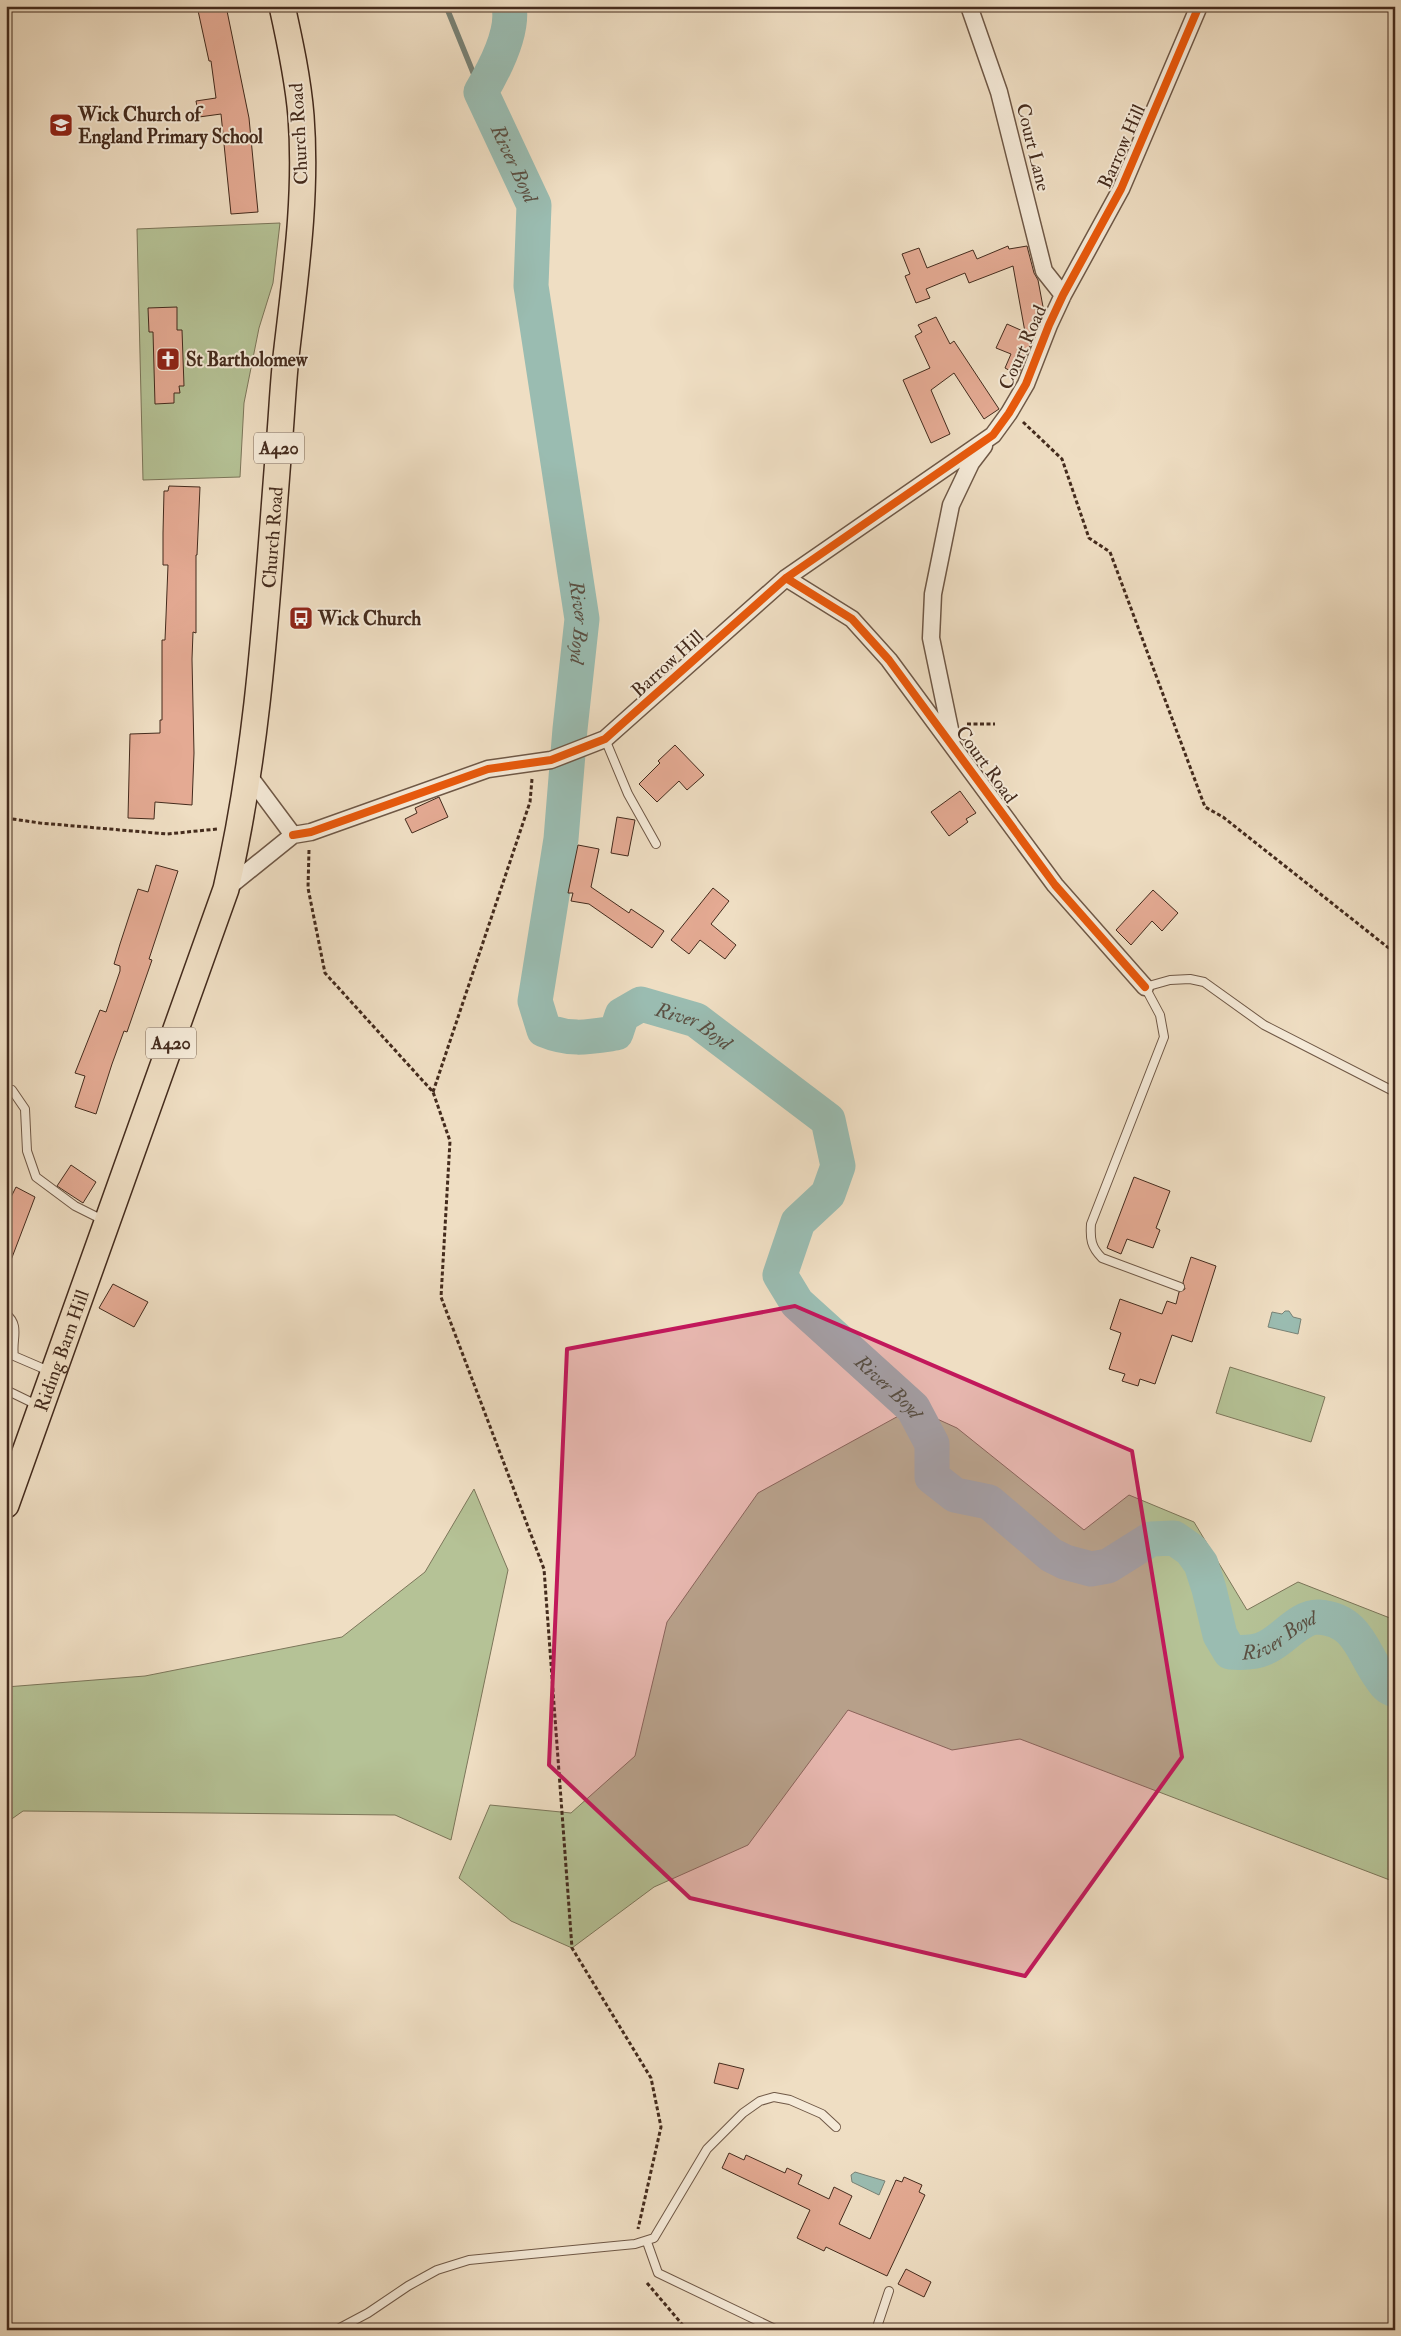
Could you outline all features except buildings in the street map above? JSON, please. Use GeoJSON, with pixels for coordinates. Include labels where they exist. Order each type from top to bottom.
{"type":"FeatureCollection","features":[{"type":"Feature","properties":{"kind":"main road","name":"Church Road"},"geometry":{"type":"LineString","coordinates":[[226,889],[249,776],[264,647],[287,350],[300,242],[301,116],[282,6]]}},
{"type":"Feature","properties":{"kind":"main road","name":"Riding Barn Hill"},"geometry":{"type":"LineString","coordinates":[[6,1505],[226,889]]}},
{"type":"Feature","properties":{"kind":"street","name":"Court Lane"},"geometry":{"type":"LineString","coordinates":[[969,6],[1000,92],[1044,270],[1063,295]]}},
{"type":"Feature","properties":{"kind":"street","name":"Barrow Hill"},"geometry":{"type":"LineString","coordinates":[[1063,295],[1121,188],[1199,6]]}},
{"type":"Feature","properties":{"kind":"street","name":"Court Road"},"geometry":{"type":"LineString","coordinates":[[1009,413],[1026,384],[1063,295]]}},
{"type":"Feature","properties":{"kind":"street","name":"Barrow Hill"},"geometry":{"type":"LineString","coordinates":[[293,834],[311,832],[488,769],[545,761],[605,740],[786,578],[993,435],[1009,413]]}},
{"type":"Feature","properties":{"kind":"street","name":"Court Road"},"geometry":{"type":"LineString","coordinates":[[953,744],[931,638],[933,594],[951,505],[971,463],[993,435]]}},
{"type":"Feature","properties":{"kind":"street","name":"Court Road"},"geometry":{"type":"LineString","coordinates":[[786,578],[852,619],[889,660],[1056,885],[1145,987]]}},
{"type":"Feature","properties":{"kind":"street"},"geometry":{"type":"LineString","coordinates":[[226,889],[293,834],[249,776]]}},
{"type":"Feature","properties":{"kind":"lane"},"geometry":{"type":"LineString","coordinates":[[605,740],[628,794],[656,844]]}},
{"type":"Feature","properties":{"kind":"lane"},"geometry":{"type":"LineString","coordinates":[[1180,1287],[1102,1258],[1094,1250],[1091,1242],[1091,1224],[1164,1037],[1160,1015],[1145,987],[1170,980],[1190,979],[1204,982],[1264,1025],[1395,1092]]}},
{"type":"Feature","properties":{"kind":"lane"},"geometry":{"type":"LineString","coordinates":[[12,1090],[25,1109],[27,1151],[36,1177],[75,1206],[107,1222]]}},
{"type":"Feature","properties":{"kind":"lane"},"geometry":{"type":"LineString","coordinates":[[6,1314],[14,1322],[15,1333],[12,1347],[14,1356],[54,1372]]}},
{"type":"Feature","properties":{"kind":"lane"},"geometry":{"type":"LineString","coordinates":[[6,1390],[41,1407]]}},
{"type":"Feature","properties":{"kind":"lane"},"geometry":{"type":"LineString","coordinates":[[336,2330],[368,2313],[436,2270],[469,2260],[647,2242],[654,2238],[663,2225],[707,2149],[743,2113],[760,2101],[774,2097],[790,2100],[822,2114],[836,2127]]}},
{"type":"Feature","properties":{"kind":"lane"},"geometry":{"type":"LineString","coordinates":[[647,2242],[658,2273],[777,2330]]}},
{"type":"Feature","properties":{"kind":"lane"},"geometry":{"type":"LineString","coordinates":[[876,2330],[889,2291]]}},
{"type":"Feature","properties":{"kind":"path"},"geometry":{"type":"LineString","coordinates":[[1009,413],[1030,427],[1062,459],[1089,538],[1110,552],[1205,806],[1223,817],[1395,953]]}},
{"type":"Feature","properties":{"kind":"path"},"geometry":{"type":"LineString","coordinates":[[949,725],[996,724]]}},
{"type":"Feature","properties":{"kind":"path"},"geometry":{"type":"LineString","coordinates":[[433,1092],[530,802],[530,784],[545,761]]}},
{"type":"Feature","properties":{"kind":"path"},"geometry":{"type":"LineString","coordinates":[[6,818],[40,823],[167,834],[240,827]]}},
{"type":"Feature","properties":{"kind":"path"},"geometry":{"type":"LineString","coordinates":[[311,832],[308,855],[308,888],[325,973],[433,1092],[450,1141],[442,1297],[544,1570],[572,1948],[651,2078],[661,2127],[635,2244]]}},
{"type":"Feature","properties":{"kind":"path"},"geometry":{"type":"LineString","coordinates":[[646,2281],[688,2330]]}},
{"type":"Feature","properties":{"kind":"highlighted area"},"geometry":{"type":"Polygon","coordinates":[[[795,1306],[1132,1451],[1182,1757],[1025,1976],[690,1898],[549,1765],[567,1349],[795,1306]]]}},
{"type":"Feature","properties":{"kind":"green space"},"geometry":{"type":"Polygon","coordinates":[[[280,223],[273,283],[259,328],[244,403],[240,477],[143,480],[137,229],[280,223]]]}},
{"type":"Feature","properties":{"kind":"green space"},"geometry":{"type":"Polygon","coordinates":[[[1230,1367],[1325,1397],[1311,1442],[1216,1413],[1230,1367]]]}},
{"type":"Feature","properties":{"kind":"green space"},"geometry":{"type":"Polygon","coordinates":[[[913,1408],[957,1428],[1084,1530],[1129,1495],[1194,1522],[1247,1610],[1298,1582],[1395,1620],[1395,1882],[1020,1739],[952,1750],[848,1710],[748,1845],[654,1887],[572,1948],[511,1921],[459,1878],[490,1805],[571,1813],[635,1756],[667,1622],[758,1493],[913,1408]]]}},
{"type":"Feature","properties":{"kind":"green space"},"geometry":{"type":"Polygon","coordinates":[[[474,1489],[508,1570],[451,1840],[395,1815],[23,1811],[6,1823],[6,1687],[145,1676],[342,1637],[425,1572],[474,1489]]]}},
{"type":"Feature","properties":{"kind":"water"},"geometry":{"type":"Polygon","coordinates":[[[1285,1311],[1289,1311],[1293,1317],[1301,1319],[1298,1334],[1268,1327],[1272,1312],[1282,1314],[1285,1311]]]}},
{"type":"Feature","properties":{"kind":"water"},"geometry":{"type":"Polygon","coordinates":[[[855,2172],[885,2181],[879,2195],[852,2182],[851,2175],[855,2172]]]}},
{"type":"Feature","properties":{"kind":"waterway"},"geometry":{"type":"LineString","coordinates":[[446,6],[481,92]]}},
{"type":"Feature","properties":{"kind":"waterway","name":"River Boyd"},"geometry":{"type":"LineString","coordinates":[[509,6],[510,16],[506,39],[492,73],[481,92],[534,205],[531,286],[582,619],[561,839],[535,1001],[544,1030],[571,1037],[588,1037],[616,1033],[622,1015],[641,1004],[696,1020],[828,1120],[838,1166],[828,1194],[798,1222],[780,1275],[797,1303],[913,1408],[932,1444],[932,1477],[955,1495],[989,1502],[1051,1555],[1065,1562],[1091,1569],[1108,1566],[1151,1539],[1174,1538],[1191,1550],[1201,1564],[1220,1635],[1230,1652],[1249,1652],[1263,1649],[1305,1620],[1319,1617],[1332,1619],[1351,1631],[1358,1639],[1384,1682],[1395,1690]]}},
{"type":"Feature","properties":{"kind":"cycle path"},"geometry":{"type":"LineString","coordinates":[[293,835],[311,832],[488,769],[551,760],[605,739],[786,578],[993,435],[1026,384],[1063,295],[1121,189],[1199,6]]}},
{"type":"Feature","properties":{"kind":"cycle path"},"geometry":{"type":"LineString","coordinates":[[786,578],[852,619],[889,660],[1055,885],[1145,987]]}},
{"type":"Feature","properties":{"kind":"place","name":"Wick Church of England Primary School"},"geometry":{"type":"Point","coordinates":[61,125]}},
{"type":"Feature","properties":{"kind":"place","name":"St Bartholomew"},"geometry":{"type":"Point","coordinates":[168,359]}},
{"type":"Feature","properties":{"kind":"place","name":"Wick Church"},"geometry":{"type":"Point","coordinates":[301,618]}}]}
